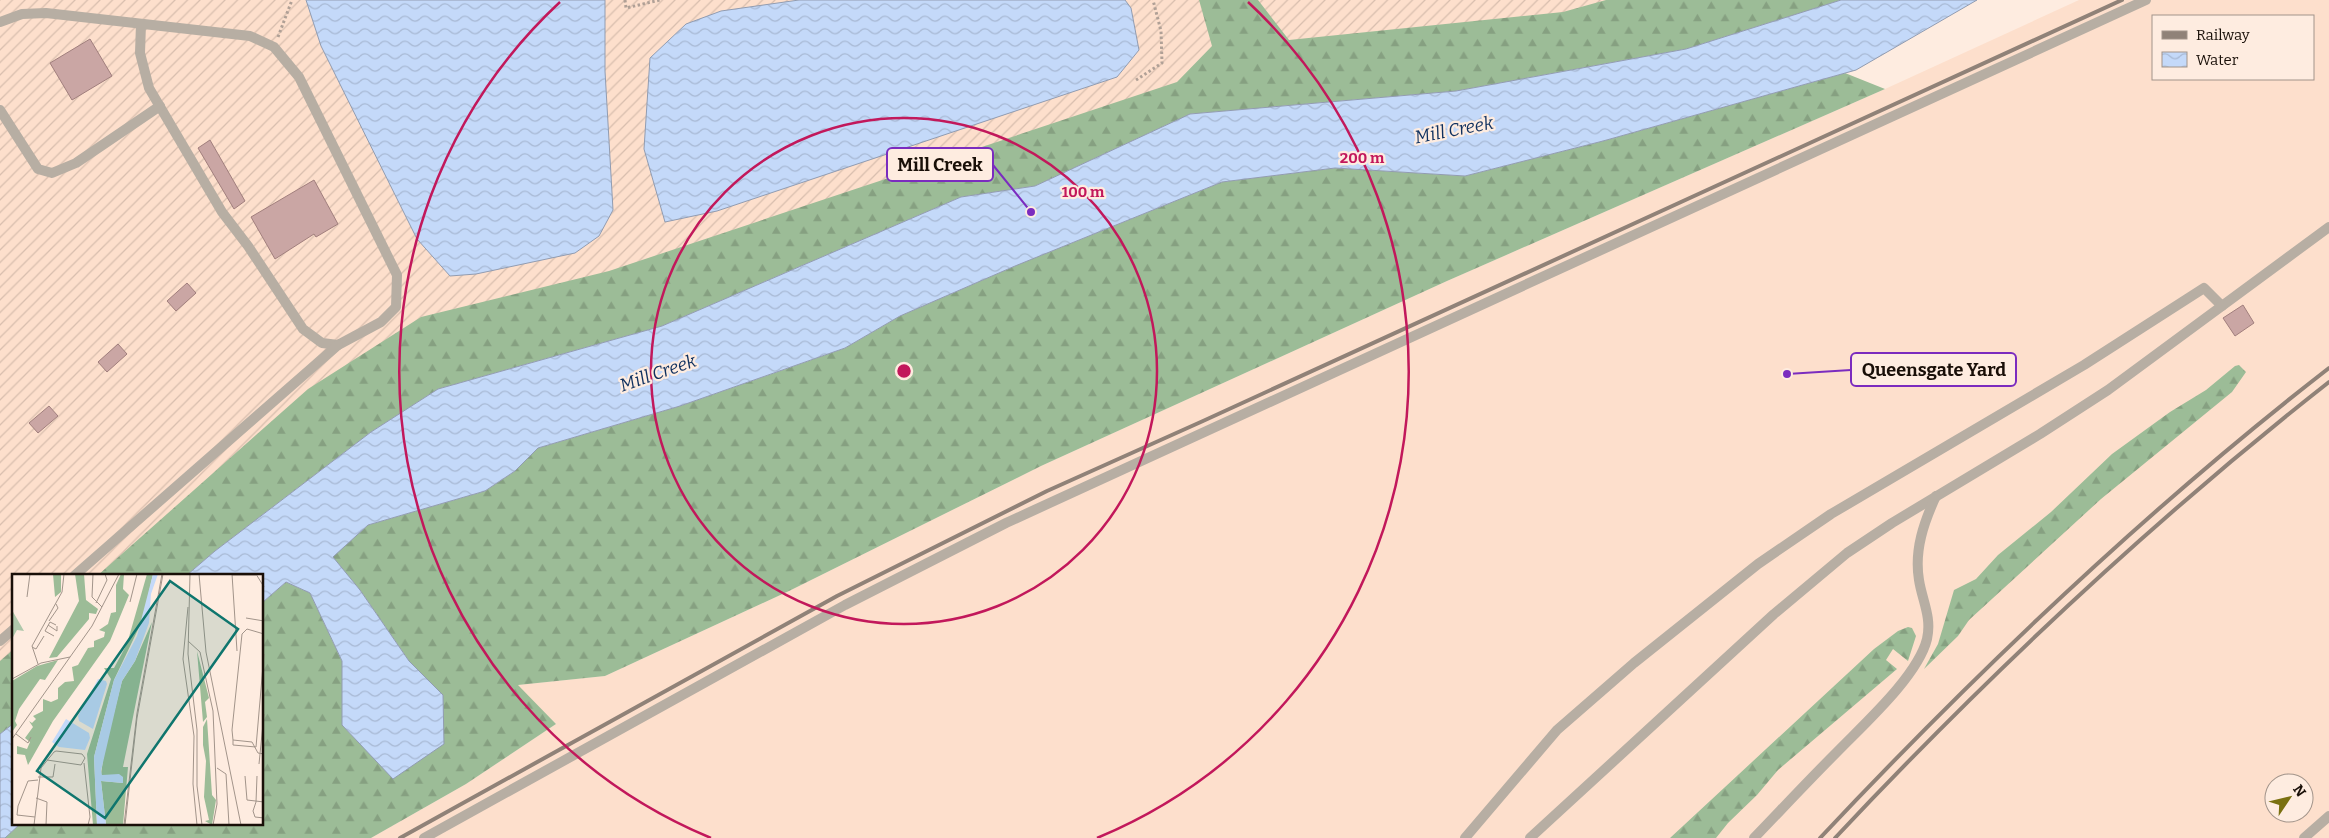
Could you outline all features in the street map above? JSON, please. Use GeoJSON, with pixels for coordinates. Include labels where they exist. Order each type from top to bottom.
{"type":"FeatureCollection","features":[{"type":"Feature","properties":{"kind":"lane"},"geometry":{"type":"LineString","coordinates":[[424,838],[837,610],[1014,518],[2146,0]]}},
{"type":"Feature","properties":{"kind":"lane"},"geometry":{"type":"LineString","coordinates":[[0,22],[22,14],[46,13],[250,36],[274,46],[299,77],[397,275],[396,307],[381,322],[338,344],[76,574]]}},
{"type":"Feature","properties":{"kind":"lane"},"geometry":{"type":"LineString","coordinates":[[141,24],[140,53],[149,88],[222,212],[248,246],[304,329],[322,343],[338,344]]}},
{"type":"Feature","properties":{"kind":"lane"},"geometry":{"type":"LineString","coordinates":[[0,110],[38,169],[52,173],[76,164],[160,106]]}},
{"type":"Feature","properties":{"kind":"lane"},"geometry":{"type":"LineString","coordinates":[[1530,838],[1825,570],[1868,538],[2087,404],[2329,227]]}},
{"type":"Feature","properties":{"kind":"lane"},"geometry":{"type":"LineString","coordinates":[[1465,838],[1557,730],[1679,626],[1772,554],[1831,514],[2084,365],[2204,288],[2222,306]]}},
{"type":"Feature","properties":{"kind":"lane"},"geometry":{"type":"LineString","coordinates":[[1754,838],[1870,718],[1920,657],[1927,638],[1929,622],[1919,580],[1918,551],[1924,524],[1936,496]]}},
{"type":"Feature","properties":{"kind":"lane"},"geometry":{"type":"LineString","coordinates":[[0,642],[12,631]]}},
{"type":"Feature","properties":{"kind":"lane"},"geometry":{"type":"LineString","coordinates":[[2304,838],[2329,816]]}},
{"type":"Feature","properties":{"kind":"path"},"geometry":{"type":"LineString","coordinates":[[274,46],[292,0]]}},
{"type":"Feature","properties":{"kind":"path"},"geometry":{"type":"LineString","coordinates":[[626,0],[626,8],[660,0]]}},
{"type":"Feature","properties":{"kind":"path"},"geometry":{"type":"LineString","coordinates":[[1136,80],[1162,63],[1161,31],[1153,0]]}},
{"type":"Feature","properties":{"kind":"shaded area"},"geometry":{"type":"Polygon","coordinates":[[[0,0],[1841,0],[215,551],[188,574],[12,574],[12,725],[0,734],[0,0]]]}},
{"type":"Feature","properties":{"kind":"shaded area"},"geometry":{"type":"Polygon","coordinates":[[[2079,0],[2329,0],[2329,838],[371,838],[466,784],[556,724],[517,685],[605,676],[789,591],[1041,466],[1447,281],[1885,89],[2079,0]]]}},
{"type":"Feature","properties":{"kind":"green space"},"geometry":{"type":"Polygon","coordinates":[[[1199,0],[1258,0],[1289,40],[1563,12],[1606,0],[1841,0],[1686,49],[1456,91],[1190,114],[1035,186],[961,197],[662,326],[438,389],[371,432],[215,551],[188,574],[99,574],[308,389],[421,317],[609,271],[1177,82],[1212,46],[1199,0]]]}},
{"type":"Feature","properties":{"kind":"green space"},"geometry":{"type":"Polygon","coordinates":[[[1845,73],[1885,89],[1447,281],[1041,466],[789,591],[605,676],[518,685],[556,724],[466,784],[371,838],[5,838],[18,826],[264,826],[264,601],[286,582],[310,593],[342,661],[342,725],[393,778],[443,695],[409,661],[360,590],[332,557],[368,525],[485,491],[515,471],[538,448],[680,406],[845,348],[900,316],[1015,266],[1222,182],[1335,168],[1465,176],[1603,141],[1845,73]]]}},
{"type":"Feature","properties":{"kind":"green space"},"geometry":{"type":"Polygon","coordinates":[[[2239,365],[2246,372],[2232,392],[2101,499],[1969,620],[1958,636],[1924,669],[1938,644],[1954,590],[1976,579],[1998,555],[2051,512],[2112,454],[2170,412],[2206,390],[2235,366],[2239,365]]]}},
{"type":"Feature","properties":{"kind":"green space"},"geometry":{"type":"Polygon","coordinates":[[[1908,627],[1912,628],[1916,636],[1908,661],[1893,649],[1886,660],[1897,669],[1778,770],[1716,838],[1670,838],[1874,649],[1898,631],[1908,627]]]}},
{"type":"Feature","properties":{"kind":"green space"},"geometry":{"type":"Polygon","coordinates":[[[12,651],[12,725],[0,734],[0,661],[12,651]]]}},
{"type":"Feature","properties":{"kind":"water"},"geometry":{"type":"Polygon","coordinates":[[[306,0],[605,0],[605,71],[613,210],[599,236],[575,253],[476,274],[450,276],[417,239],[321,46],[306,0]]]}},
{"type":"Feature","properties":{"kind":"water"},"geometry":{"type":"Polygon","coordinates":[[[799,0],[1125,0],[1131,8],[1139,50],[1117,77],[717,211],[665,222],[644,149],[650,58],[686,24],[721,11],[799,0]]]}},
{"type":"Feature","properties":{"kind":"water"},"geometry":{"type":"Polygon","coordinates":[[[1841,0],[1977,0],[1856,70],[1603,141],[1465,176],[1335,168],[1222,182],[1015,266],[900,316],[845,348],[680,406],[538,448],[515,471],[485,491],[368,525],[333,557],[360,590],[409,661],[443,695],[444,744],[393,779],[342,725],[342,661],[310,593],[286,582],[264,601],[264,574],[188,574],[215,551],[371,432],[438,389],[662,326],[961,197],[1035,186],[1190,114],[1456,91],[1686,49],[1841,0]]]}},
{"type":"Feature","properties":{"kind":"water"},"geometry":{"type":"Polygon","coordinates":[[[12,725],[12,826],[18,826],[5,838],[0,838],[0,734],[12,725]]]}},
{"type":"Feature","properties":{"kind":"building"},"geometry":{"type":"Polygon","coordinates":[[[90,39],[112,76],[72,100],[50,63],[90,39]]]}},
{"type":"Feature","properties":{"kind":"building"},"geometry":{"type":"Polygon","coordinates":[[[210,140],[245,201],[234,209],[198,148],[210,140]]]}},
{"type":"Feature","properties":{"kind":"building"},"geometry":{"type":"Polygon","coordinates":[[[314,180],[338,224],[316,237],[314,234],[275,259],[251,217],[314,180]]]}},
{"type":"Feature","properties":{"kind":"building"},"geometry":{"type":"Polygon","coordinates":[[[187,283],[196,293],[176,311],[167,301],[187,283]]]}},
{"type":"Feature","properties":{"kind":"building"},"geometry":{"type":"Polygon","coordinates":[[[2243,305],[2254,323],[2235,336],[2223,318],[2243,305]]]}},
{"type":"Feature","properties":{"kind":"building"},"geometry":{"type":"Polygon","coordinates":[[[118,344],[127,354],[107,372],[98,362],[118,344]]]}},
{"type":"Feature","properties":{"kind":"building"},"geometry":{"type":"Polygon","coordinates":[[[49,406],[58,416],[38,433],[29,423],[49,406]]]}},
{"type":"Feature","properties":{"kind":"railway"},"geometry":{"type":"LineString","coordinates":[[400,838],[837,596],[1047,491],[2122,0]]}},
{"type":"Feature","properties":{"kind":"railway"},"geometry":{"type":"LineString","coordinates":[[1820,838],[1941,713],[2066,593],[2195,478],[2329,368]]}},
{"type":"Feature","properties":{"kind":"railway"},"geometry":{"type":"LineString","coordinates":[[1835,838],[1952,717],[2073,601],[2199,489],[2329,382]]}},
{"type":"Feature","properties":{"kind":"place","name":"Mill Creek"},"geometry":{"type":"Point","coordinates":[1031,212]}},
{"type":"Feature","properties":{"kind":"place","name":"Queensgate Yard"},"geometry":{"type":"Point","coordinates":[1787,374]}}]}
